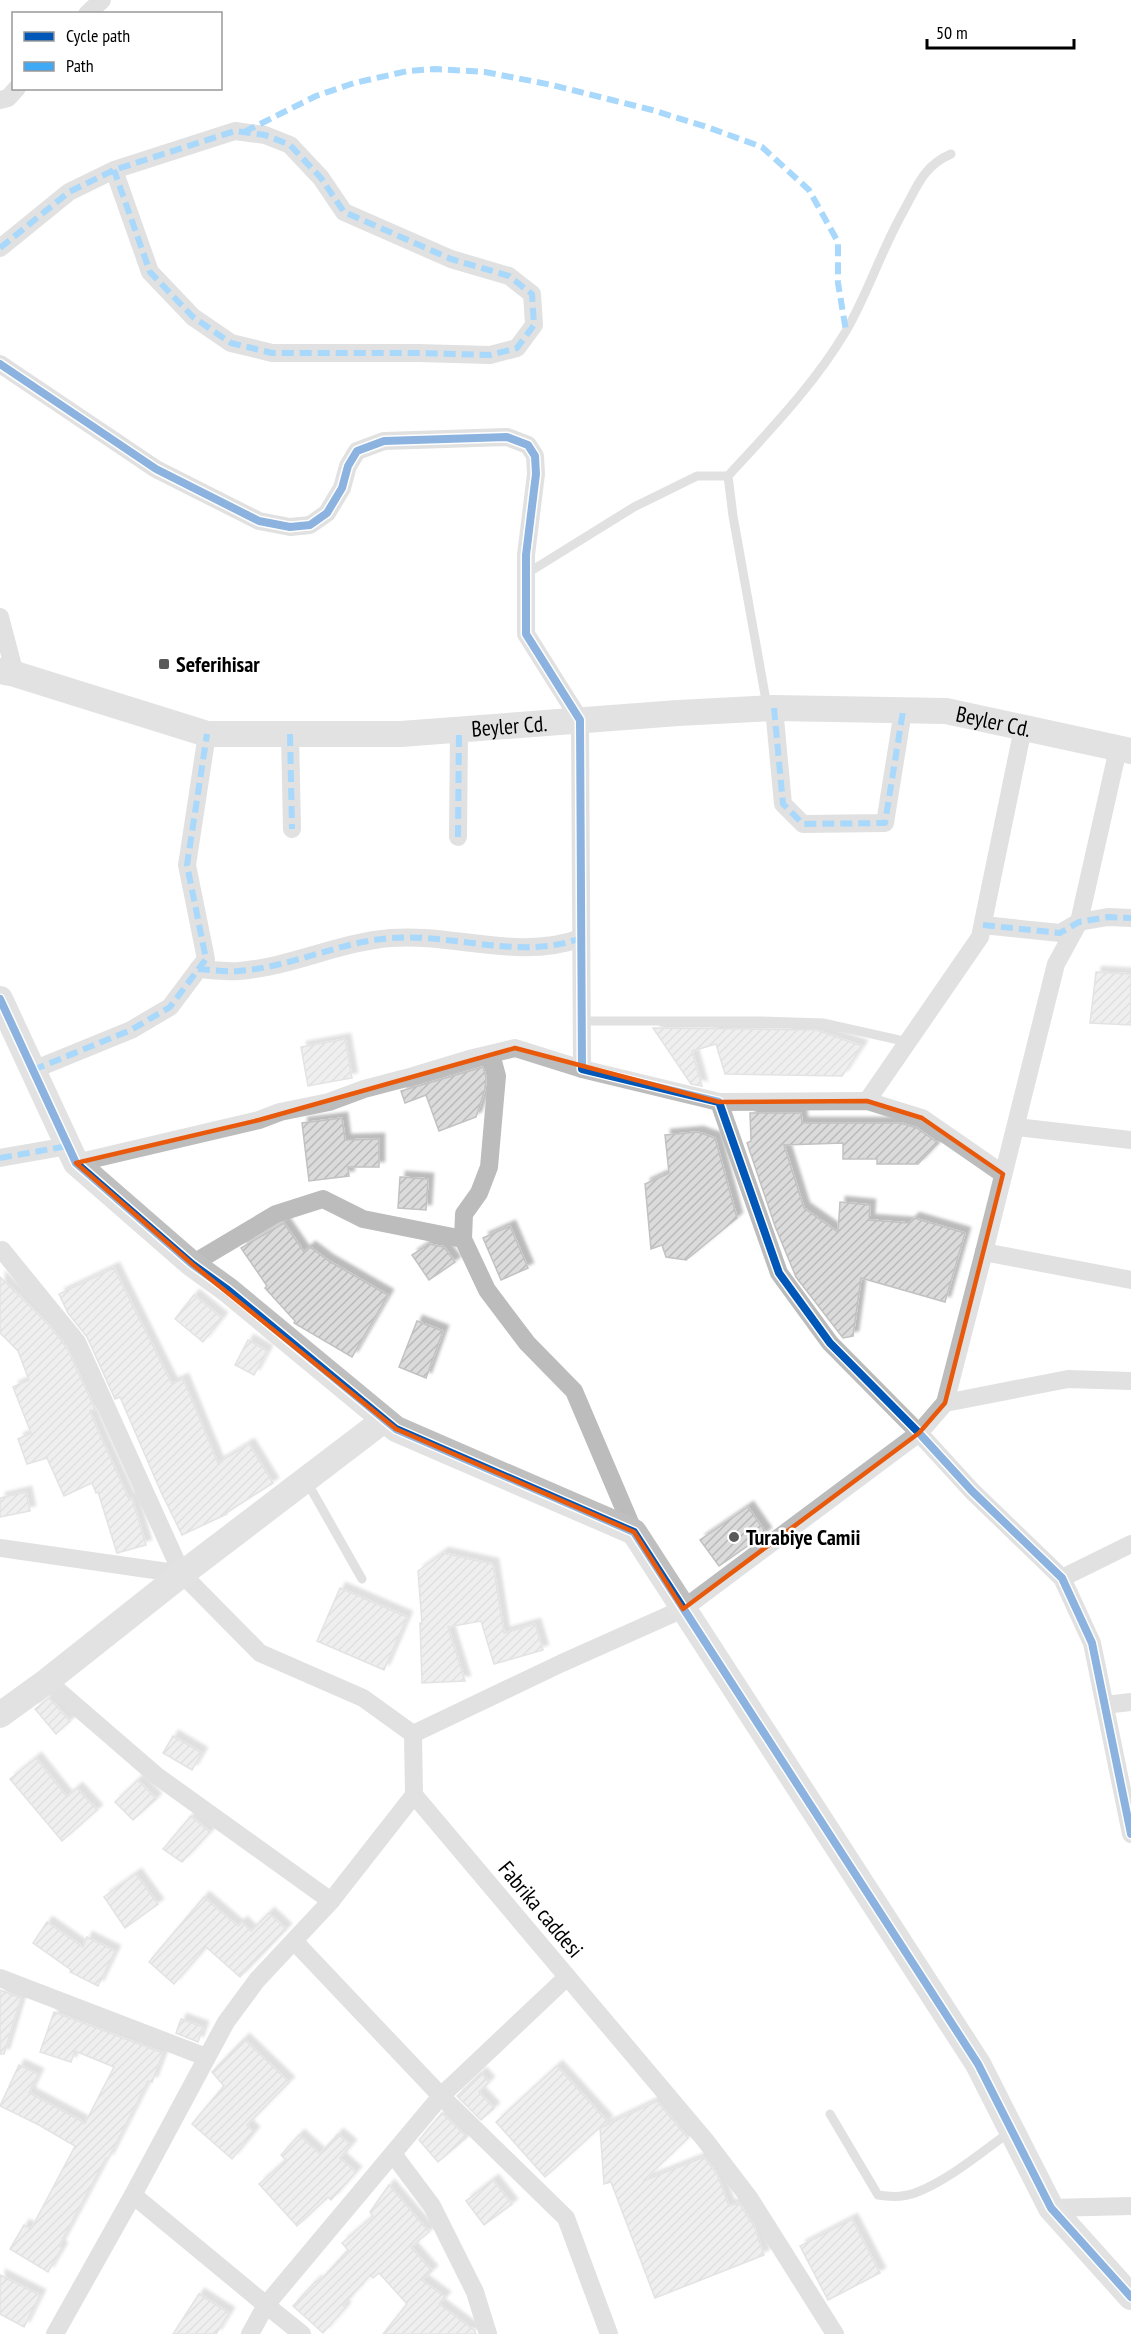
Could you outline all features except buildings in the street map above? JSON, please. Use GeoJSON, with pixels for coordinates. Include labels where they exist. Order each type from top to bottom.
{"type":"FeatureCollection","features":[{"type":"Feature","properties":{"kind":"street"},"geometry":{"type":"LineString","coordinates":[[89,12],[102,0]]}},
{"type":"Feature","properties":{"kind":"street"},"geometry":{"type":"LineString","coordinates":[[0,100],[8,98],[15,90]]}},
{"type":"Feature","properties":{"kind":"street"},"geometry":{"type":"LineString","coordinates":[[0,248],[69,192],[114,170],[235,130],[265,135],[290,145],[321,177],[344,212],[451,258],[509,276],[532,294],[534,325],[517,348],[490,355],[272,353],[231,342],[193,317],[150,272],[114,170]]}},
{"type":"Feature","properties":{"kind":"street"},"geometry":{"type":"LineString","coordinates":[[0,364],[156,469],[259,521],[290,527],[310,525],[327,513],[342,488],[348,466],[357,451],[384,441],[507,437],[528,445],[535,456],[537,474],[525,555],[526,634],[580,720],[582,1069]]}},
{"type":"Feature","properties":{"kind":"street"},"geometry":{"type":"LineString","coordinates":[[0,617],[8,673]]}},
{"type":"Feature","properties":{"kind":"street","name":"Beyler Cd."},"geometry":{"type":"LineString","coordinates":[[8,673],[207,734],[401,734],[771,708],[946,711],[1125,750]]}},
{"type":"Feature","properties":{"kind":"street"},"geometry":{"type":"LineString","coordinates":[[771,708],[783,804],[803,824],[885,823],[903,711]]}},
{"type":"Feature","properties":{"kind":"street"},"geometry":{"type":"LineString","coordinates":[[867,1101],[980,937],[1023,728]]}},
{"type":"Feature","properties":{"kind":"street"},"geometry":{"type":"LineString","coordinates":[[458,837],[459,729]]}},
{"type":"Feature","properties":{"kind":"street"},"geometry":{"type":"LineString","coordinates":[[33,1070],[131,1030],[170,1006],[206,959],[187,865],[207,734]]}},
{"type":"Feature","properties":{"kind":"street"},"geometry":{"type":"LineString","coordinates":[[290,734],[292,829]]}},
{"type":"Feature","properties":{"kind":"street"},"geometry":{"type":"LineString","coordinates":[[413,1734],[562,1663],[683,1609],[919,1433],[945,1403],[1056,964],[1079,922],[1125,750]]}},
{"type":"Feature","properties":{"kind":"street"},"geometry":{"type":"LineString","coordinates":[[983,925],[1060,933],[1079,922],[1108,917],[1131,918]]}},
{"type":"Feature","properties":{"kind":"street"},"geometry":{"type":"LineString","coordinates":[[198,969],[238,971],[283,963],[354,942],[393,937],[506,946],[568,943],[581,938]]}},
{"type":"Feature","properties":{"kind":"street"},"geometry":{"type":"LineString","coordinates":[[0,999],[72,1155],[192,1264],[228,1290],[396,1429],[634,1532]]}},
{"type":"Feature","properties":{"kind":"street"},"geometry":{"type":"LineString","coordinates":[[0,1158],[72,1155],[259,1120],[280,1112],[329,1102],[364,1089],[515,1048],[582,1069],[719,1102],[867,1101],[922,1118],[1003,1174]]}},
{"type":"Feature","properties":{"kind":"street"},"geometry":{"type":"LineString","coordinates":[[491,1054],[497,1076],[489,1167],[480,1193],[464,1214],[463,1239],[487,1290],[527,1342],[574,1392],[634,1532],[978,2064],[1051,2208],[1131,2297]]}},
{"type":"Feature","properties":{"kind":"street"},"geometry":{"type":"LineString","coordinates":[[719,1102],[779,1273],[830,1343],[919,1433],[972,1491],[1062,1578],[1092,1643],[1131,1834]]}},
{"type":"Feature","properties":{"kind":"street"},"geometry":{"type":"LineString","coordinates":[[1016,1127],[1131,1140]]}},
{"type":"Feature","properties":{"kind":"street"},"geometry":{"type":"LineString","coordinates":[[192,1264],[276,1214],[323,1199],[363,1219],[463,1239]]}},
{"type":"Feature","properties":{"kind":"street"},"geometry":{"type":"LineString","coordinates":[[1,1250],[77,1342],[182,1574],[260,1653],[363,1698],[413,1734]]}},
{"type":"Feature","properties":{"kind":"street"},"geometry":{"type":"LineString","coordinates":[[984,1252],[1131,1280]]}},
{"type":"Feature","properties":{"kind":"street"},"geometry":{"type":"LineString","coordinates":[[945,1403],[1068,1379],[1131,1381]]}},
{"type":"Feature","properties":{"kind":"street"},"geometry":{"type":"LineString","coordinates":[[0,1715],[384,1420]]}},
{"type":"Feature","properties":{"kind":"street"},"geometry":{"type":"LineString","coordinates":[[1062,1578],[1131,1544]]}},
{"type":"Feature","properties":{"kind":"street"},"geometry":{"type":"LineString","coordinates":[[0,1548],[182,1574]]}},
{"type":"Feature","properties":{"kind":"street"},"geometry":{"type":"LineString","coordinates":[[47,1681],[158,1776],[331,1901]]}},
{"type":"Feature","properties":{"kind":"street"},"geometry":{"type":"LineString","coordinates":[[1105,1706],[1131,1701]]}},
{"type":"Feature","properties":{"kind":"street"},"geometry":{"type":"LineString","coordinates":[[55,2334],[226,2022],[257,1980],[331,1901],[414,1795],[413,1734]]}},
{"type":"Feature","properties":{"kind":"street","name":"Fabrika caddesi"},"geometry":{"type":"LineString","coordinates":[[414,1795],[663,2088],[750,2199],[835,2334]]}},
{"type":"Feature","properties":{"kind":"street"},"geometry":{"type":"LineString","coordinates":[[294,1941],[441,2096],[566,2218],[609,2334]]}},
{"type":"Feature","properties":{"kind":"street"},"geometry":{"type":"LineString","coordinates":[[250,2334],[266,2305],[441,2096],[567,1977]]}},
{"type":"Feature","properties":{"kind":"street"},"geometry":{"type":"LineString","coordinates":[[0,1978],[206,2057]]}},
{"type":"Feature","properties":{"kind":"street"},"geometry":{"type":"LineString","coordinates":[[393,2154],[432,2206],[475,2292],[488,2334]]}},
{"type":"Feature","properties":{"kind":"street"},"geometry":{"type":"LineString","coordinates":[[133,2195],[302,2334]]}},
{"type":"Feature","properties":{"kind":"street"},"geometry":{"type":"LineString","coordinates":[[1051,2208],[1131,2206]]}},
{"type":"Feature","properties":{"kind":"lane"},"geometry":{"type":"LineString","coordinates":[[771,708],[730,499],[728,476],[821,371],[868,290],[876,266],[924,173],[936,161],[951,154]]}},
{"type":"Feature","properties":{"kind":"lane"},"geometry":{"type":"LineString","coordinates":[[525,574],[634,507],[697,476],[728,476]]}},
{"type":"Feature","properties":{"kind":"lane"},"geometry":{"type":"LineString","coordinates":[[582,1021],[823,1023],[908,1042]]}},
{"type":"Feature","properties":{"kind":"lane"},"geometry":{"type":"LineString","coordinates":[[306,1480],[362,1579]]}},
{"type":"Feature","properties":{"kind":"lane"},"geometry":{"type":"LineString","coordinates":[[830,2114],[878,2195],[891,2197],[914,2194],[942,2179],[1012,2131]]}},
{"type":"Feature","properties":{"kind":"highlighted area"},"geometry":{"type":"Polygon","coordinates":[[[515,1048],[719,1102],[867,1101],[922,1118],[1003,1174],[945,1403],[919,1433],[683,1609],[634,1532],[396,1429],[192,1264],[76,1163],[259,1120],[515,1048]]]}},
{"type":"Feature","properties":{"kind":"marked path"},"geometry":{"type":"LineString","coordinates":[[244,132],[316,96],[354,83],[408,71],[435,69],[485,72],[552,85],[652,110],[707,127],[762,147],[809,190],[838,242],[838,283],[846,331]]}},
{"type":"Feature","properties":{"kind":"marked path"},"geometry":{"type":"LineString","coordinates":[[0,248],[69,192],[114,170],[235,131],[265,135],[290,145],[321,178],[344,212],[451,259],[509,276],[532,294],[534,325],[517,348],[490,355],[272,353],[231,343],[193,317],[150,272],[114,170]]}},
{"type":"Feature","properties":{"kind":"marked path"},"geometry":{"type":"LineString","coordinates":[[774,708],[783,804],[803,824],[885,823],[903,711]]}},
{"type":"Feature","properties":{"kind":"marked path"},"geometry":{"type":"LineString","coordinates":[[458,837],[459,729]]}},
{"type":"Feature","properties":{"kind":"marked path"},"geometry":{"type":"LineString","coordinates":[[33,1070],[131,1030],[170,1007],[206,959],[187,865],[207,734]]}},
{"type":"Feature","properties":{"kind":"marked path"},"geometry":{"type":"LineString","coordinates":[[290,734],[292,829]]}},
{"type":"Feature","properties":{"kind":"marked path"},"geometry":{"type":"LineString","coordinates":[[983,925],[1060,933],[1079,922],[1108,917],[1131,918]]}},
{"type":"Feature","properties":{"kind":"marked path"},"geometry":{"type":"LineString","coordinates":[[198,969],[218,971],[258,969],[353,944],[391,938],[438,939],[510,947],[558,944],[581,938]]}},
{"type":"Feature","properties":{"kind":"marked path"},"geometry":{"type":"LineString","coordinates":[[0,1158],[68,1146]]}},
{"type":"Feature","properties":{"kind":"cycle path"},"geometry":{"type":"LineString","coordinates":[[0,364],[156,469],[259,521],[290,527],[310,525],[327,513],[342,488],[348,466],[357,451],[384,441],[507,437],[528,445],[535,456],[536,474],[526,555],[526,634],[580,720],[582,1069],[719,1102],[779,1273],[830,1343],[919,1433],[972,1491],[1062,1578],[1092,1643],[1131,1834]]}},
{"type":"Feature","properties":{"kind":"cycle path"},"geometry":{"type":"LineString","coordinates":[[0,999],[76,1163],[192,1264],[228,1290],[396,1429],[634,1532],[978,2064],[1051,2208],[1131,2297]]}},
{"type":"Feature","properties":{"kind":"place","name":"Seferihisar"},"geometry":{"type":"Point","coordinates":[164,664]}},
{"type":"Feature","properties":{"kind":"place","name":"Turabiye Camii"},"geometry":{"type":"Point","coordinates":[734,1537]}}]}
